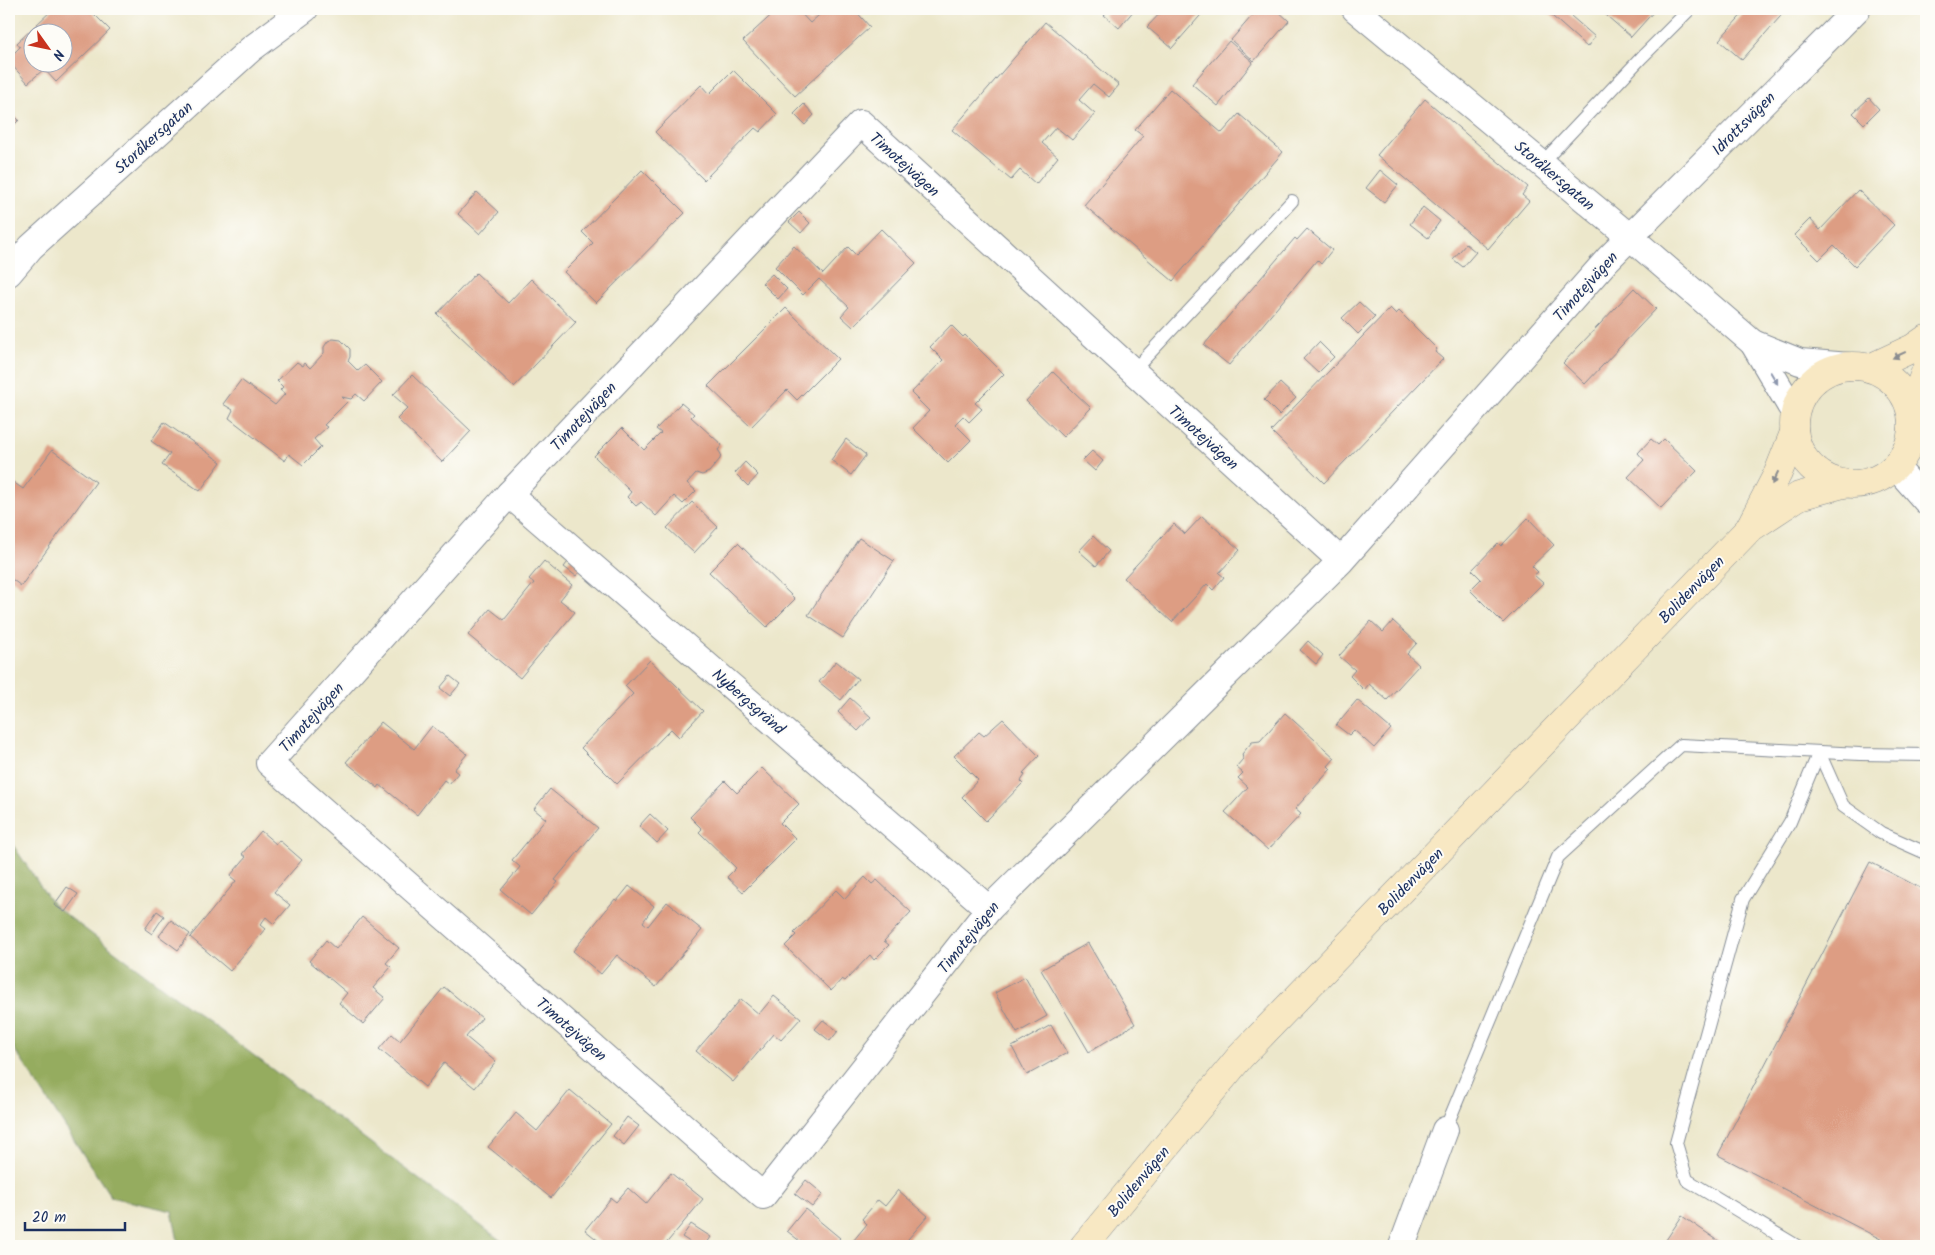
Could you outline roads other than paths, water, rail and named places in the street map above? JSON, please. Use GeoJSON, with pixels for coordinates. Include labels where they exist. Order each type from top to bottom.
{"type":"FeatureCollection","features":[{"type":"Feature","properties":{"kind":"main road"},"geometry":{"type":"LineString","coordinates":[[1860,367],[1889,377],[1902,392],[1911,410],[1913,430],[1907,450],[1896,467],[1880,478],[1862,484],[1843,484],[1825,478],[1810,467],[1800,451],[1794,423],[1802,396],[1813,381],[1831,370],[1860,367],[1913,348],[1926,339]]}},
{"type":"Feature","properties":{"kind":"main road"},"geometry":{"type":"LineString","coordinates":[[1911,410],[1926,370]]}},
{"type":"Feature","properties":{"kind":"main road","name":"Bolidenvägen"},"geometry":{"type":"LineString","coordinates":[[1749,529],[1778,473],[1794,423]]}},
{"type":"Feature","properties":{"kind":"main road","name":"Bolidenvägen"},"geometry":{"type":"LineString","coordinates":[[1084,1246],[1240,1057],[1749,529],[1799,496],[1843,484]]}},
{"type":"Feature","properties":{"kind":"street","name":"Storåkersgatan"},"geometry":{"type":"LineString","coordinates":[[9,274],[31,247],[227,70],[251,49],[305,9]]}},
{"type":"Feature","properties":{"kind":"street","name":"Storåkersgatan"},"geometry":{"type":"LineString","coordinates":[[1356,9],[1630,237],[1753,343],[1800,362],[1860,367]]}},
{"type":"Feature","properties":{"kind":"street","name":"Idrottsvägen"},"geometry":{"type":"LineString","coordinates":[[1630,237],[1857,9]]}},
{"type":"Feature","properties":{"kind":"street","name":"Timotejvägen"},"geometry":{"type":"LineString","coordinates":[[1341,561],[861,123],[509,494],[269,763],[763,1196],[989,909],[1341,561],[1608,259],[1630,237]]}},
{"type":"Feature","properties":{"kind":"street","name":"Storåkersgatan"},"geometry":{"type":"LineString","coordinates":[[1753,343],[1794,423]]}},
{"type":"Feature","properties":{"kind":"street"},"geometry":{"type":"LineString","coordinates":[[1896,467],[1926,501]]}},
{"type":"Feature","properties":{"kind":"street","name":"Nybergsgränd"},"geometry":{"type":"LineString","coordinates":[[509,494],[989,909]]}},
{"type":"Feature","properties":{"kind":"street"},"geometry":{"type":"LineString","coordinates":[[1402,1246],[1445,1130]]}},
{"type":"Feature","properties":{"kind":"lane"},"geometry":{"type":"LineString","coordinates":[[1541,164],[1690,9]]}},
{"type":"Feature","properties":{"kind":"lane"},"geometry":{"type":"LineString","coordinates":[[1132,372],[1292,201]]}},
{"type":"Feature","properties":{"kind":"lane"},"geometry":{"type":"LineString","coordinates":[[1445,1130],[1558,857],[1681,745],[1926,755]]}},
{"type":"Feature","properties":{"kind":"lane"},"geometry":{"type":"LineString","coordinates":[[1819,752],[1843,806],[1882,833],[1926,853]]}},
{"type":"Feature","properties":{"kind":"lane"},"geometry":{"type":"LineString","coordinates":[[1797,1246],[1687,1180],[1676,1143],[1744,899],[1790,822],[1819,752]]}}]}
